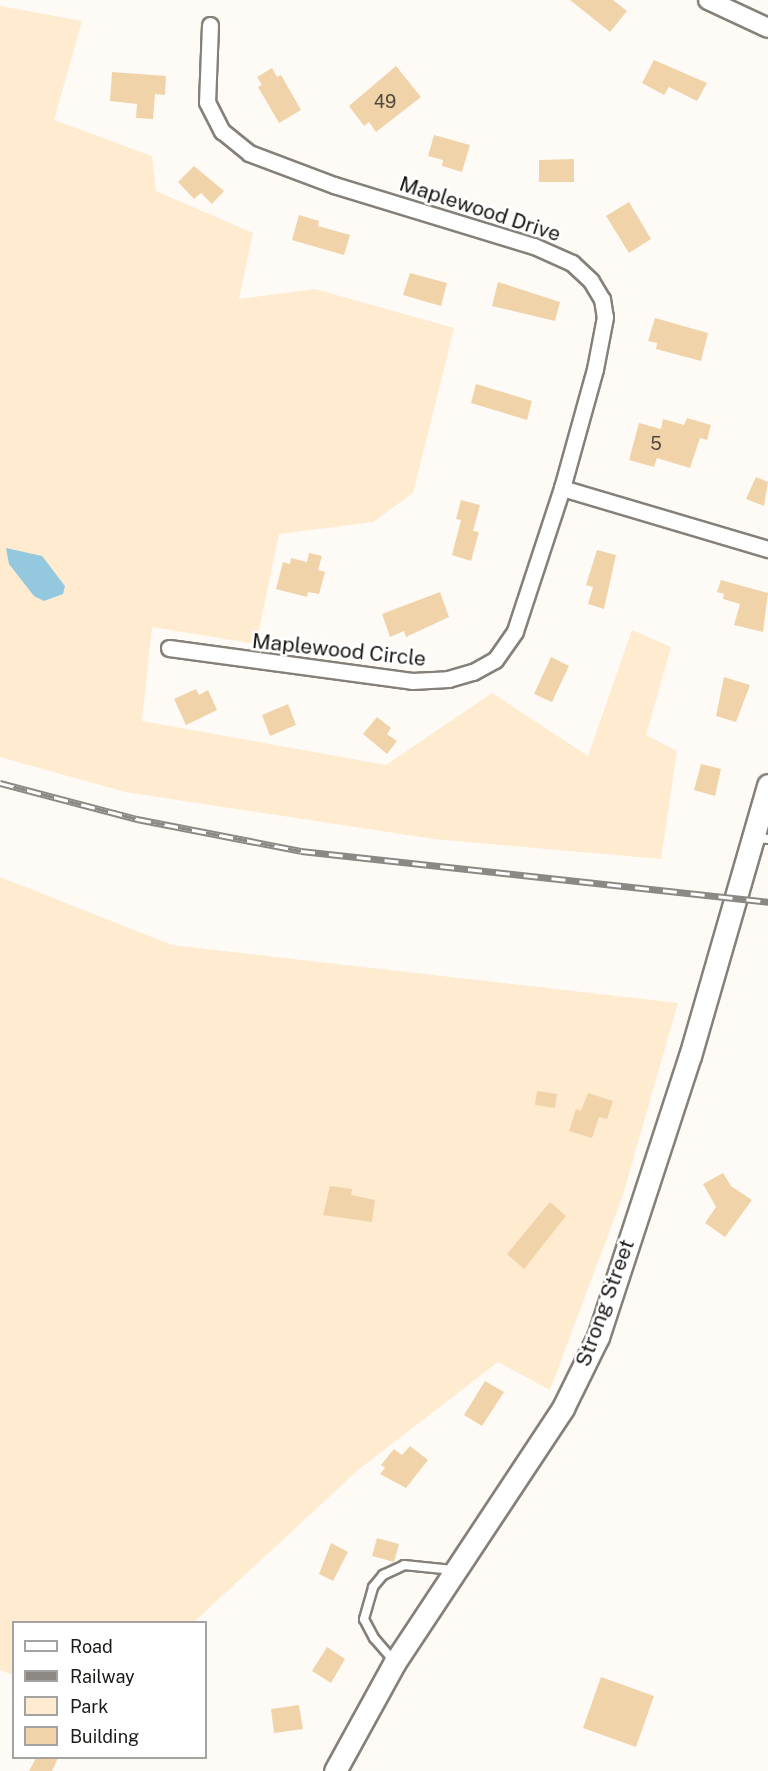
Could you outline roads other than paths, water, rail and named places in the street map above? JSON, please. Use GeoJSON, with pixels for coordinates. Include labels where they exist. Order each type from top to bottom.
{"type":"FeatureCollection","features":[{"type":"Feature","properties":{"kind":"main road","name":"Strong Street"},"geometry":{"type":"LineString","coordinates":[[335,1771],[395,1662],[563,1408],[598,1337],[762,839],[768,786]]}},
{"type":"Feature","properties":{"kind":"street"},"geometry":{"type":"LineString","coordinates":[[708,0],[768,28]]}},
{"type":"Feature","properties":{"kind":"street","name":"Maplewood Drive"},"geometry":{"type":"LineString","coordinates":[[210,25],[207,102],[222,131],[249,153],[334,185],[546,250],[572,263],[591,281],[602,299],[605,317],[595,369],[561,488]]}},
{"type":"Feature","properties":{"kind":"street"},"geometry":{"type":"LineString","coordinates":[[561,488],[768,549]]}},
{"type":"Feature","properties":{"kind":"street","name":"Maplewood Circle"},"geometry":{"type":"LineString","coordinates":[[169,648],[412,681],[436,681],[473,672],[495,660],[518,625],[561,488]]}},
{"type":"Feature","properties":{"kind":"lane"},"geometry":{"type":"LineString","coordinates":[[395,1662],[374,1638],[364,1619],[373,1587],[383,1575],[404,1565],[418,1564],[455,1571]]}},
{"type":"Feature","properties":{"kind":"water"},"geometry":{"type":"Polygon","coordinates":[[[6,548],[42,556],[65,586],[63,594],[44,601],[34,596],[9,564],[6,548]]]}},
{"type":"Feature","properties":{"kind":"railway"},"geometry":{"type":"LineString","coordinates":[[0,783],[137,819],[301,851],[768,902]]}}]}
